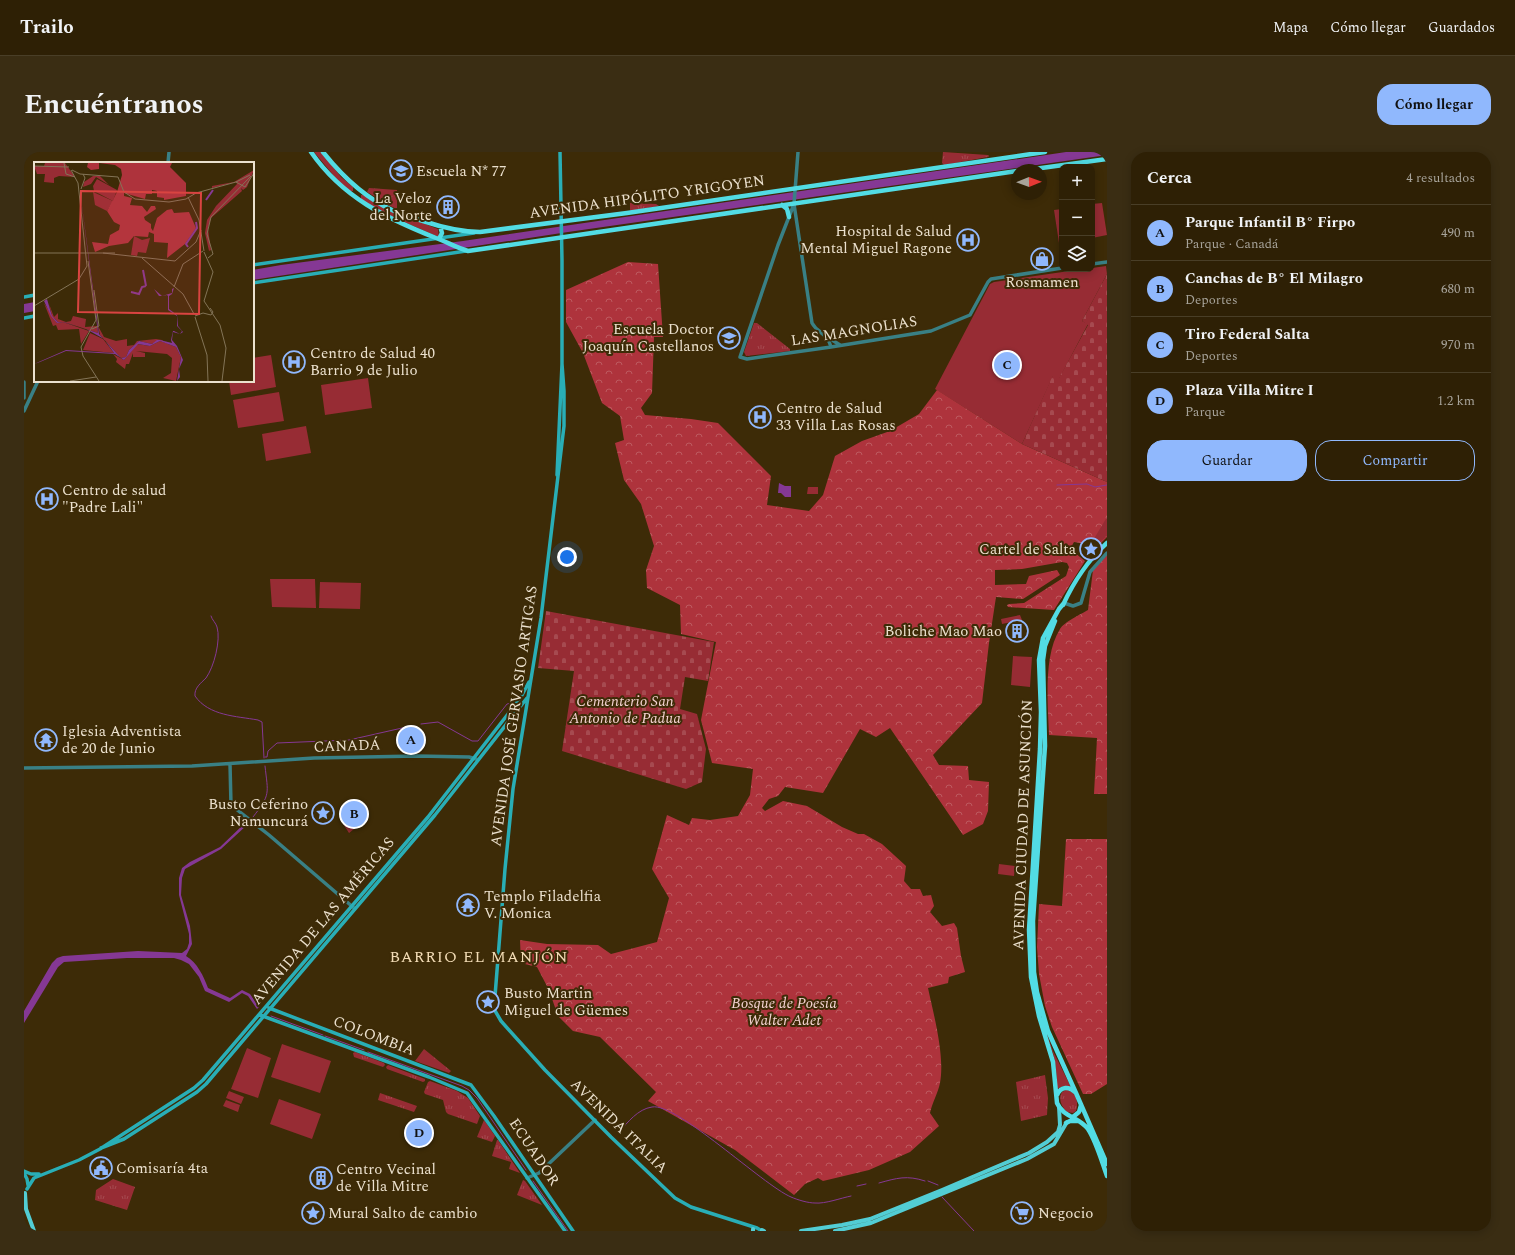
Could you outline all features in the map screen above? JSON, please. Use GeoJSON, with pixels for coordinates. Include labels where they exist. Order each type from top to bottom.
{"type":"FeatureCollection","features":[{"type":"Feature","properties":{"kind":"highway"},"geometry":{"type":"LineString","coordinates":[[311,152],[334,179],[354,197],[390,219],[461,249],[468,250]]}},
{"type":"Feature","properties":{"kind":"highway"},"geometry":{"type":"LineString","coordinates":[[323,152],[350,182],[374,199],[399,213],[440,226],[469,232],[480,232]]}},
{"type":"Feature","properties":{"kind":"highway","name":"AVENIDA HIPÓLITO YRIGOYEN"},"geometry":{"type":"LineString","coordinates":[[480,232],[561,222],[1045,152]]}},
{"type":"Feature","properties":{"kind":"highway"},"geometry":{"type":"LineString","coordinates":[[1047,167],[1107,159]]}},
{"type":"Feature","properties":{"kind":"highway","name":"AVENIDA HIPÓLITO YRIGOYEN"},"geometry":{"type":"LineString","coordinates":[[468,250],[1011,172]]}},
{"type":"Feature","properties":{"kind":"highway"},"geometry":{"type":"LineString","coordinates":[[782,205],[786,209],[789,217]]}},
{"type":"Feature","properties":{"kind":"highway"},"geometry":{"type":"LineString","coordinates":[[440,226],[442,232],[441,240]]}},
{"type":"Feature","properties":{"kind":"highway"},"geometry":{"type":"LineString","coordinates":[[1064,603],[1093,557],[1107,543]]}},
{"type":"Feature","properties":{"kind":"highway","name":"AVENIDA CIUDAD DE ASUNCIÓN"},"geometry":{"type":"LineString","coordinates":[[1064,603],[1047,640],[1043,660],[1045,746],[1034,914],[1033,955],[1037,992],[1043,1017],[1052,1043],[1076,1093]]}},
{"type":"Feature","properties":{"kind":"highway","name":"AVENIDA CIUDAD DE ASUNCIÓN"},"geometry":{"type":"LineString","coordinates":[[1056,1096],[1052,1057],[1039,1016],[1032,983],[1029,960],[1029,930],[1040,749],[1041,712],[1039,660],[1043,638],[1058,609],[1064,603]]}},
{"type":"Feature","properties":{"kind":"highway"},"geometry":{"type":"LineString","coordinates":[[1107,1164],[1076,1093],[1070,1088],[1060,1090],[1056,1096],[1059,1107],[1065,1114],[1079,1121],[1087,1128],[1092,1136],[1107,1176]]}},
{"type":"Feature","properties":{"kind":"highway"},"geometry":{"type":"LineString","coordinates":[[1072,1117],[1079,1112],[1081,1105]]}},
{"type":"Feature","properties":{"kind":"highway"},"geometry":{"type":"LineString","coordinates":[[1066,1123],[1070,1121],[1079,1121]]}},
{"type":"Feature","properties":{"kind":"main road","name":"AVENIDA JOSÉ GERVASIO ARTIGAS"},"geometry":{"type":"LineString","coordinates":[[494,1009],[511,803],[543,605],[564,418],[560,152]]}},
{"type":"Feature","properties":{"kind":"main road","name":"AVENIDA HIPÓLITO YRIGOYEN"},"geometry":{"type":"LineString","coordinates":[[254,265],[441,240],[480,232]]}},
{"type":"Feature","properties":{"kind":"main road","name":"AVENIDA HIPÓLITO YRIGOYEN"},"geometry":{"type":"LineString","coordinates":[[254,283],[468,250]]}},
{"type":"Feature","properties":{"kind":"main road"},"geometry":{"type":"LineString","coordinates":[[24,297],[34,295]]}},
{"type":"Feature","properties":{"kind":"main road"},"geometry":{"type":"LineString","coordinates":[[24,318],[34,316]]}},
{"type":"Feature","properties":{"kind":"main road","name":"AVENIDA DE LAS AMÉRICAS"},"geometry":{"type":"LineString","coordinates":[[40,1174],[72,1163],[100,1148],[197,1084],[260,1015],[428,817],[522,694],[532,676]]}},
{"type":"Feature","properties":{"kind":"main road","name":"AVENIDA DE LAS AMÉRICAS"},"geometry":{"type":"LineString","coordinates":[[100,1148],[109,1146],[124,1139],[201,1089],[271,1009],[435,815],[528,698]]}},
{"type":"Feature","properties":{"kind":"main road","name":"COLOMBIA"},"geometry":{"type":"LineString","coordinates":[[267,1006],[271,1009],[409,1062],[466,1082],[473,1088]]}},
{"type":"Feature","properties":{"kind":"main road","name":"AVENIDA ITALIA"},"geometry":{"type":"LineString","coordinates":[[494,1009],[499,1018],[520,1043],[595,1120],[682,1203],[753,1229],[763,1231]]}},
{"type":"Feature","properties":{"kind":"main road"},"geometry":{"type":"LineString","coordinates":[[260,1015],[265,1016]]}},
{"type":"Feature","properties":{"kind":"main road","name":"ECUADOR"},"geometry":{"type":"LineString","coordinates":[[265,1016],[429,1077],[467,1093],[564,1231]]}},
{"type":"Feature","properties":{"kind":"main road","name":"ECUADOR"},"geometry":{"type":"LineString","coordinates":[[473,1088],[573,1231]]}},
{"type":"Feature","properties":{"kind":"main road"},"geometry":{"type":"LineString","coordinates":[[801,1231],[870,1219],[1029,1153],[1047,1142],[1058,1132],[1060,1125],[1059,1107]]}},
{"type":"Feature","properties":{"kind":"main road"},"geometry":{"type":"LineString","coordinates":[[835,1231],[871,1223],[1028,1159],[1054,1144],[1066,1123],[1072,1117]]}},
{"type":"Feature","properties":{"kind":"main road"},"geometry":{"type":"LineString","coordinates":[[24,1172],[40,1174]]}},
{"type":"Feature","properties":{"kind":"main road"},"geometry":{"type":"LineString","coordinates":[[24,1172],[27,1179],[25,1192],[26,1209],[34,1231]]}},
{"type":"Feature","properties":{"kind":"main road"},"geometry":{"type":"LineString","coordinates":[[25,1192],[31,1180],[40,1174]]}},
{"type":"Feature","properties":{"kind":"main road"},"geometry":{"type":"LineString","coordinates":[[24,1227],[26,1231]]}},
{"type":"Feature","properties":{"kind":"street"},"geometry":{"type":"LineString","coordinates":[[168,162],[169,152]]}},
{"type":"Feature","properties":{"kind":"street"},"geometry":{"type":"LineString","coordinates":[[798,152],[794,204],[812,323],[814,327],[842,345]]}},
{"type":"Feature","properties":{"kind":"street"},"geometry":{"type":"LineString","coordinates":[[789,217],[794,204]]}},
{"type":"Feature","properties":{"kind":"street","name":"LAS MAGNOLIAS"},"geometry":{"type":"LineString","coordinates":[[789,217],[740,357],[749,359],[925,332],[970,315],[989,280],[1059,268]]}},
{"type":"Feature","properties":{"kind":"street"},"geometry":{"type":"LineString","coordinates":[[1095,264],[1107,262]]}},
{"type":"Feature","properties":{"kind":"street"},"geometry":{"type":"LineString","coordinates":[[827,336],[831,347]]}},
{"type":"Feature","properties":{"kind":"street"},"geometry":{"type":"LineString","coordinates":[[24,382],[24,398]]}},
{"type":"Feature","properties":{"kind":"street"},"geometry":{"type":"LineString","coordinates":[[24,411],[38,382]]}},
{"type":"Feature","properties":{"kind":"street"},"geometry":{"type":"LineString","coordinates":[[1064,603],[1073,606],[1081,603],[1088,576],[1093,568],[1107,554]]}},
{"type":"Feature","properties":{"kind":"street","name":"CANADÁ"},"geometry":{"type":"LineString","coordinates":[[24,768],[230,764],[314,758],[417,756],[474,757]]}},
{"type":"Feature","properties":{"kind":"street"},"geometry":{"type":"LineString","coordinates":[[474,757],[478,760]]}},
{"type":"Feature","properties":{"kind":"street"},"geometry":{"type":"LineString","coordinates":[[230,764],[231,805],[269,835],[356,909]]}},
{"type":"Feature","properties":{"kind":"street"},"geometry":{"type":"LineString","coordinates":[[527,1178],[536,1176],[595,1120]]}},
{"type":"Feature","properties":{"kind":"green space"},"geometry":{"type":"Polygon","coordinates":[[[314,152],[321,152],[341,177],[353,187],[353,191],[350,191],[339,182],[314,152]]]}},
{"type":"Feature","properties":{"kind":"green space"},"geometry":{"type":"Polygon","coordinates":[[[943,152],[989,156],[944,165],[942,163],[943,152]]]}},
{"type":"Feature","properties":{"kind":"green space"},"geometry":{"type":"Polygon","coordinates":[[[369,188],[397,190],[397,209],[367,192],[369,188]]]}},
{"type":"Feature","properties":{"kind":"green space"},"geometry":{"type":"Polygon","coordinates":[[[361,195],[386,209],[438,229],[439,237],[381,212],[361,199],[361,195]]]}},
{"type":"Feature","properties":{"kind":"green space"},"geometry":{"type":"Polygon","coordinates":[[[630,203],[656,204],[659,206],[630,211],[630,203]]]}},
{"type":"Feature","properties":{"kind":"green space"},"geometry":{"type":"Polygon","coordinates":[[[1102,203],[1107,235],[1095,237],[1095,236],[1095,204],[1102,203]]]}},
{"type":"Feature","properties":{"kind":"green space"},"geometry":{"type":"Polygon","coordinates":[[[1059,209],[1059,243],[1054,210],[1059,209]]]}},
{"type":"Feature","properties":{"kind":"green space","name":"Bosque de Poesía Walter Adet"},"geometry":{"type":"Polygon","coordinates":[[[628,262],[658,264],[663,337],[654,337],[652,393],[641,408],[645,415],[718,423],[771,476],[767,505],[809,511],[823,495],[835,456],[862,441],[890,431],[919,414],[937,390],[1022,444],[1107,482],[1107,537],[1098,546],[1074,542],[1070,549],[1085,561],[1054,610],[1008,607],[1007,605],[1024,603],[1066,576],[1069,567],[1067,563],[1062,562],[1022,569],[995,570],[995,585],[1026,584],[1029,576],[1057,570],[1060,575],[1023,599],[996,597],[982,703],[933,755],[939,765],[968,766],[969,780],[989,782],[988,811],[983,824],[963,835],[890,728],[876,737],[860,729],[823,793],[785,787],[778,796],[769,799],[762,808],[765,811],[783,801],[807,806],[842,827],[858,834],[864,834],[882,844],[906,866],[904,881],[911,889],[920,889],[923,896],[931,895],[934,906],[930,912],[942,926],[954,923],[957,928],[965,972],[949,977],[948,983],[928,988],[938,1036],[941,1061],[940,1083],[930,1113],[939,1126],[910,1152],[869,1170],[823,1181],[818,1178],[805,1184],[794,1195],[735,1150],[648,1101],[656,1092],[600,1037],[573,1031],[558,1016],[549,990],[537,967],[521,963],[520,940],[547,944],[598,945],[611,954],[657,942],[669,898],[652,869],[667,815],[689,825],[692,818],[710,820],[738,816],[750,795],[753,769],[712,763],[701,720],[716,642],[681,634],[680,605],[647,588],[646,570],[654,546],[641,504],[624,480],[615,443],[624,440],[620,416],[602,403],[583,353],[566,322],[566,290],[628,262]]]}},
{"type":"Feature","properties":{"kind":"green space"},"geometry":{"type":"Polygon","coordinates":[[[1106,266],[1107,274],[1082,321],[1088,324],[1059,379],[1053,376],[1022,444],[935,389],[990,284],[994,282],[1062,272],[1095,272],[1095,268],[1106,266]]]}},
{"type":"Feature","properties":{"kind":"green space"},"geometry":{"type":"Polygon","coordinates":[[[1107,274],[1107,482],[1022,444],[1053,375],[1059,378],[1088,325],[1082,321],[1107,274]]]}},
{"type":"Feature","properties":{"kind":"green space"},"geometry":{"type":"Polygon","coordinates":[[[754,323],[757,323],[790,349],[790,351],[746,356],[744,352],[754,323]]]}},
{"type":"Feature","properties":{"kind":"green space"},"geometry":{"type":"Polygon","coordinates":[[[271,355],[276,387],[231,395],[229,382],[254,382],[254,358],[271,355]]]}},
{"type":"Feature","properties":{"kind":"green space"},"geometry":{"type":"Polygon","coordinates":[[[368,378],[372,408],[325,415],[321,385],[368,378]]]}},
{"type":"Feature","properties":{"kind":"green space"},"geometry":{"type":"Polygon","coordinates":[[[279,392],[284,421],[238,428],[233,400],[279,392]]]}},
{"type":"Feature","properties":{"kind":"green space"},"geometry":{"type":"Polygon","coordinates":[[[306,426],[311,453],[266,461],[262,434],[306,426]]]}},
{"type":"Feature","properties":{"kind":"green space"},"geometry":{"type":"Polygon","coordinates":[[[808,487],[818,487],[818,494],[807,494],[808,487]]]}},
{"type":"Feature","properties":{"kind":"green space"},"geometry":{"type":"Polygon","coordinates":[[[1107,517],[1107,536],[1099,543],[1092,542],[1107,517]]]}},
{"type":"Feature","properties":{"kind":"green space"},"geometry":{"type":"Polygon","coordinates":[[[1107,553],[1107,794],[1094,794],[1097,738],[1049,735],[1048,680],[1051,653],[1060,629],[1073,618],[1088,610],[1093,570],[1107,553]]]}},
{"type":"Feature","properties":{"kind":"green space"},"geometry":{"type":"Polygon","coordinates":[[[270,579],[315,579],[316,608],[272,607],[270,579]]]}},
{"type":"Feature","properties":{"kind":"green space"},"geometry":{"type":"Polygon","coordinates":[[[320,582],[361,583],[360,609],[319,608],[320,582]]]}},
{"type":"Feature","properties":{"kind":"green space"},"geometry":{"type":"Polygon","coordinates":[[[1059,610],[1046,639],[1041,660],[1042,754],[1030,932],[1031,968],[1029,940],[1041,752],[1040,661],[1046,637],[1059,610]]]}},
{"type":"Feature","properties":{"kind":"green space","name":"Cementerio San Antonio de Padua"},"geometry":{"type":"Polygon","coordinates":[[[546,611],[714,642],[708,681],[685,677],[680,709],[697,714],[706,749],[702,782],[686,789],[562,751],[574,671],[538,668],[546,611]]]}},
{"type":"Feature","properties":{"kind":"green space"},"geometry":{"type":"Polygon","coordinates":[[[1020,615],[1022,620],[1002,624],[1001,619],[1020,615]]]}},
{"type":"Feature","properties":{"kind":"green space"},"geometry":{"type":"Polygon","coordinates":[[[1013,656],[1032,657],[1030,687],[1011,685],[1013,656]]]}},
{"type":"Feature","properties":{"kind":"green space"},"geometry":{"type":"Polygon","coordinates":[[[407,728],[414,728],[415,753],[408,753],[407,728]]]}},
{"type":"Feature","properties":{"kind":"green space"},"geometry":{"type":"Polygon","coordinates":[[[358,802],[368,818],[349,833],[340,819],[343,818],[341,811],[358,802]]]}},
{"type":"Feature","properties":{"kind":"green space"},"geometry":{"type":"Polygon","coordinates":[[[1066,839],[1107,839],[1107,1084],[1091,1094],[1083,1094],[1052,1027],[1045,1006],[1039,974],[1037,947],[1039,904],[1062,906],[1066,839]]]}},
{"type":"Feature","properties":{"kind":"green space"},"geometry":{"type":"Polygon","coordinates":[[[999,864],[1015,866],[1014,876],[998,874],[999,864]]]}},
{"type":"Feature","properties":{"kind":"green space"},"geometry":{"type":"Polygon","coordinates":[[[1031,972],[1038,1010],[1053,1051],[1071,1087],[1063,1086],[1057,1089],[1053,1053],[1038,1012],[1031,972]]]}},
{"type":"Feature","properties":{"kind":"green space"},"geometry":{"type":"Polygon","coordinates":[[[282,1044],[331,1061],[320,1093],[271,1077],[282,1044]]]}},
{"type":"Feature","properties":{"kind":"green space"},"geometry":{"type":"Polygon","coordinates":[[[247,1048],[271,1058],[258,1098],[231,1089],[247,1048]]]}},
{"type":"Feature","properties":{"kind":"green space"},"geometry":{"type":"Polygon","coordinates":[[[424,1049],[451,1071],[449,1073],[415,1061],[424,1049]]]}},
{"type":"Feature","properties":{"kind":"green space"},"geometry":{"type":"Polygon","coordinates":[[[355,1052],[384,1063],[385,1065],[383,1067],[354,1057],[353,1053],[355,1052]]]}},
{"type":"Feature","properties":{"kind":"green space"},"geometry":{"type":"Polygon","coordinates":[[[388,1065],[425,1079],[425,1081],[423,1082],[387,1069],[386,1067],[388,1065]]]}},
{"type":"Feature","properties":{"kind":"green space"},"geometry":{"type":"Polygon","coordinates":[[[1045,1075],[1048,1098],[1047,1115],[1021,1121],[1016,1082],[1045,1075]]]}},
{"type":"Feature","properties":{"kind":"green space"},"geometry":{"type":"Polygon","coordinates":[[[430,1081],[457,1091],[468,1098],[480,1116],[477,1124],[448,1114],[446,1112],[443,1100],[425,1094],[424,1092],[428,1082],[430,1081]]]}},
{"type":"Feature","properties":{"kind":"green space"},"geometry":{"type":"Polygon","coordinates":[[[1066,1090],[1072,1092],[1077,1101],[1076,1111],[1073,1113],[1067,1112],[1061,1102],[1060,1097],[1062,1092],[1066,1090]]]}},
{"type":"Feature","properties":{"kind":"green space"},"geometry":{"type":"Polygon","coordinates":[[[229,1091],[244,1097],[241,1104],[226,1098],[229,1091]]]}},
{"type":"Feature","properties":{"kind":"green space"},"geometry":{"type":"Polygon","coordinates":[[[380,1093],[417,1106],[414,1112],[378,1100],[380,1093]]]}},
{"type":"Feature","properties":{"kind":"green space"},"geometry":{"type":"Polygon","coordinates":[[[279,1099],[321,1114],[312,1139],[270,1124],[279,1099]]]}},
{"type":"Feature","properties":{"kind":"green space"},"geometry":{"type":"Polygon","coordinates":[[[226,1100],[240,1105],[238,1112],[223,1106],[226,1100]]]}},
{"type":"Feature","properties":{"kind":"green space"},"geometry":{"type":"Polygon","coordinates":[[[484,1120],[495,1136],[492,1142],[477,1137],[484,1120]]]}},
{"type":"Feature","properties":{"kind":"green space"},"geometry":{"type":"Polygon","coordinates":[[[414,1126],[427,1131],[424,1139],[412,1134],[414,1126]]]}},
{"type":"Feature","properties":{"kind":"green space"},"geometry":{"type":"Polygon","coordinates":[[[497,1140],[520,1173],[509,1169],[511,1162],[492,1156],[497,1140]]]}},
{"type":"Feature","properties":{"kind":"green space"},"geometry":{"type":"Polygon","coordinates":[[[113,1179],[135,1187],[127,1210],[95,1200],[96,1190],[113,1179]]]}},
{"type":"Feature","properties":{"kind":"green space"},"geometry":{"type":"Polygon","coordinates":[[[523,1180],[525,1181],[542,1205],[517,1195],[523,1180]]]}},
{"type":"Feature","properties":{"kind":"shaded area"},"geometry":{"type":"Polygon","coordinates":[[[1066,152],[1107,152],[1107,155],[1044,164],[1011,164],[1011,169],[568,232],[254,280],[254,270],[463,241],[1066,152]]]}},
{"type":"Feature","properties":{"kind":"shaded area"},"geometry":{"type":"Polygon","coordinates":[[[34,302],[34,311],[24,313],[24,304],[34,302]]]}},
{"type":"Feature","properties":{"kind":"shaded area"},"geometry":{"type":"Polygon","coordinates":[[[779,483],[785,486],[791,486],[791,497],[785,497],[781,493],[778,493],[779,483]]]}},
{"type":"Feature","properties":{"kind":"shaded area"},"geometry":{"type":"Polygon","coordinates":[[[245,823],[247,825],[221,849],[185,869],[182,878],[181,895],[190,926],[192,944],[186,956],[197,966],[208,988],[230,998],[242,990],[250,994],[259,1007],[257,1009],[248,996],[242,993],[229,1002],[205,991],[199,977],[189,964],[181,960],[174,958],[127,958],[64,962],[58,967],[24,1023],[24,1011],[52,963],[57,958],[63,956],[138,951],[182,953],[187,949],[189,934],[179,895],[179,878],[182,868],[190,862],[220,847],[245,823]]]}},
{"type":"Feature","properties":{"kind":"waterway"},"geometry":{"type":"LineString","coordinates":[[1057,485],[1087,484],[1095,487],[1107,485]]}},
{"type":"Feature","properties":{"kind":"waterway"},"geometry":{"type":"LineString","coordinates":[[211,616],[218,632],[216,653],[212,667],[206,678],[197,688],[195,696],[201,703],[215,711],[262,722],[264,758]]}},
{"type":"Feature","properties":{"kind":"waterway"},"geometry":{"type":"LineString","coordinates":[[421,724],[438,722],[472,741],[478,741],[507,704],[512,703]]}},
{"type":"Feature","properties":{"kind":"waterway"},"geometry":{"type":"LineString","coordinates":[[265,757],[267,757],[268,751],[277,743],[349,740],[411,726]]}},
{"type":"Feature","properties":{"kind":"waterway"},"geometry":{"type":"LineString","coordinates":[[253,817],[263,803],[267,793],[265,766]]}},
{"type":"Feature","properties":{"kind":"waterway"},"geometry":{"type":"LineString","coordinates":[[271,1016],[323,1035]]}},
{"type":"Feature","properties":{"kind":"waterway"},"geometry":{"type":"LineString","coordinates":[[325,1036],[364,1050]]}},
{"type":"Feature","properties":{"kind":"waterway"},"geometry":{"type":"LineString","coordinates":[[368,1052],[462,1086],[469,1090],[477,1098],[526,1170]]}},
{"type":"Feature","properties":{"kind":"waterway"},"geometry":{"type":"LineString","coordinates":[[619,1132],[642,1110],[652,1107],[664,1109],[680,1117],[699,1130],[761,1177],[791,1197],[806,1202],[819,1203],[851,1196]]}},
{"type":"Feature","properties":{"kind":"waterway"},"geometry":{"type":"LineString","coordinates":[[879,1183],[902,1178],[913,1178],[925,1181]]}},
{"type":"Feature","properties":{"kind":"waterway"},"geometry":{"type":"LineString","coordinates":[[533,1181],[568,1231]]}},
{"type":"Feature","properties":{"kind":"waterway"},"geometry":{"type":"LineString","coordinates":[[928,1181],[938,1185]]}},
{"type":"Feature","properties":{"kind":"waterway"},"geometry":{"type":"LineString","coordinates":[[857,1186],[866,1184]]}},
{"type":"Feature","properties":{"kind":"waterway"},"geometry":{"type":"LineString","coordinates":[[942,1197],[974,1231]]}},
{"type":"Feature","properties":{"kind":"place","name":"Escuela N* 77"},"geometry":{"type":"Point","coordinates":[401,171]}},
{"type":"Feature","properties":{"kind":"place","name":"La Veloz del Norte"},"geometry":{"type":"Point","coordinates":[448,207]}},
{"type":"Feature","properties":{"kind":"place","name":"Hospital de Salud Mental Miguel Ragone"},"geometry":{"type":"Point","coordinates":[968,240]}},
{"type":"Feature","properties":{"kind":"place","name":"Rosmamen"},"geometry":{"type":"Point","coordinates":[1042,259]}},
{"type":"Feature","properties":{"kind":"place","name":"Escuela Doctor Joaquín Castellanos"},"geometry":{"type":"Point","coordinates":[729,338]}},
{"type":"Feature","properties":{"kind":"place","name":"Centro de Salud 40 Barrio 9 de Julio"},"geometry":{"type":"Point","coordinates":[294,362]}},
{"type":"Feature","properties":{"kind":"place","name":"Tiro Federal Salta"},"geometry":{"type":"Point","coordinates":[1007,365]}},
{"type":"Feature","properties":{"kind":"place","name":"Centro de Salud 33 Villa Las Rosas"},"geometry":{"type":"Point","coordinates":[760,417]}},
{"type":"Feature","properties":{"kind":"place","name":"Centro de salud \"Padre Lali\""},"geometry":{"type":"Point","coordinates":[47,499]}},
{"type":"Feature","properties":{"kind":"place","name":"Cartel de Salta"},"geometry":{"type":"Point","coordinates":[1091,549]}},
{"type":"Feature","properties":{"kind":"place","name":"Boliche Mao Mao"},"geometry":{"type":"Point","coordinates":[1017,631]}},
{"type":"Feature","properties":{"kind":"place","name":"Iglesia Adventista de 20 de Junio"},"geometry":{"type":"Point","coordinates":[46,740]}},
{"type":"Feature","properties":{"kind":"place","name":"Parque Infantil B° Firpo"},"geometry":{"type":"Point","coordinates":[411,740]}},
{"type":"Feature","properties":{"kind":"place","name":"Busto Ceferino Namuncurá"},"geometry":{"type":"Point","coordinates":[323,813]}},
{"type":"Feature","properties":{"kind":"place","name":"Canchas de B° El Milagro"},"geometry":{"type":"Point","coordinates":[354,814]}},
{"type":"Feature","properties":{"kind":"place","name":"Templo Filadelfia V. Monica"},"geometry":{"type":"Point","coordinates":[468,905]}},
{"type":"Feature","properties":{"kind":"place","name":"Busto Martin Miguel de Güemes"},"geometry":{"type":"Point","coordinates":[488,1002]}},
{"type":"Feature","properties":{"kind":"place","name":"Plaza Villa Mitre I"},"geometry":{"type":"Point","coordinates":[419,1133]}},
{"type":"Feature","properties":{"kind":"place","name":"Comisaría 4ta"},"geometry":{"type":"Point","coordinates":[101,1168]}},
{"type":"Feature","properties":{"kind":"place","name":"Centro Vecinal de Villa Mitre"},"geometry":{"type":"Point","coordinates":[321,1178]}},
{"type":"Feature","properties":{"kind":"place","name":"Mural Salto de cambio"},"geometry":{"type":"Point","coordinates":[313,1213]}},
{"type":"Feature","properties":{"kind":"place","name":"Negocio"},"geometry":{"type":"Point","coordinates":[1022,1213]}},
{"type":"Feature","properties":{"kind":"district","name":"BARRIO EL MANJÓN"},"geometry":{"type":"Point","coordinates":[479,957]}}]}
